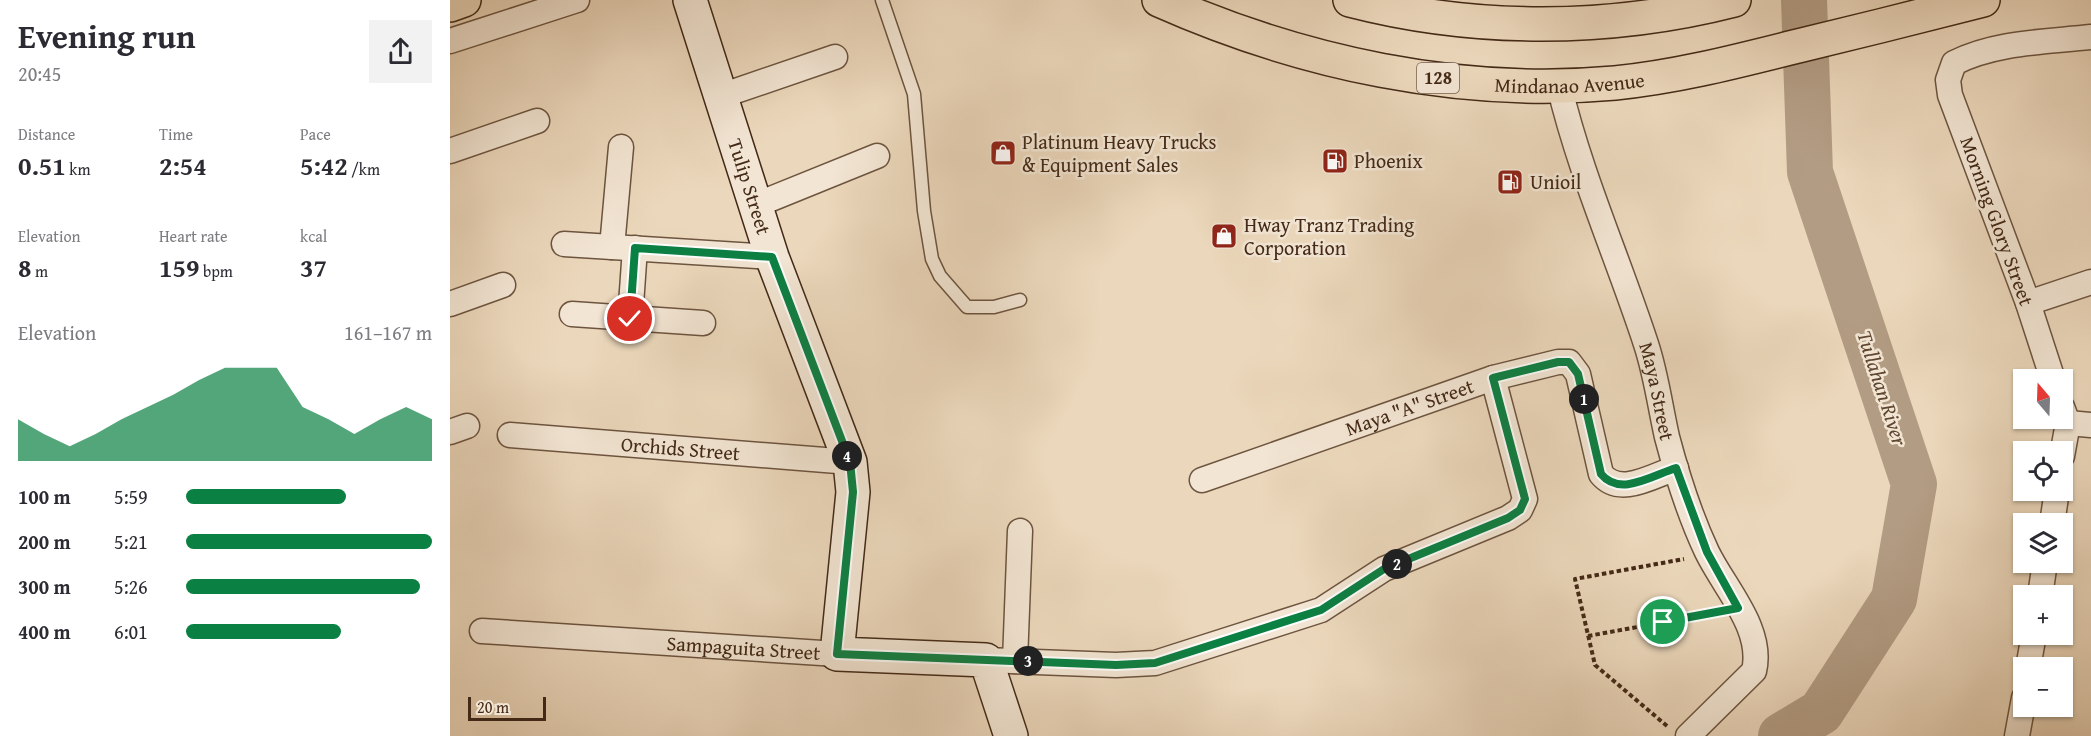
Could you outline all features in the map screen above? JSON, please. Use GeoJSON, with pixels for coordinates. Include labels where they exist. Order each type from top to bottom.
{"type":"FeatureCollection","features":[{"type":"Feature","properties":{"kind":"main road"},"geometry":{"type":"LineString","coordinates":[[450,5],[464,0]]}},
{"type":"Feature","properties":{"kind":"main road","name":"Mindanao Avenue"},"geometry":{"type":"LineString","coordinates":[[1159,0],[1282,47],[1363,69],[1517,86],[1616,82],[1727,64],[1983,0]]}},
{"type":"Feature","properties":{"kind":"main road"},"geometry":{"type":"LineString","coordinates":[[1350,0],[1440,9],[1504,23],[1590,22],[1654,16],[1726,2]]}},
{"type":"Feature","properties":{"kind":"street"},"geometry":{"type":"LineString","coordinates":[[450,41],[577,0]]}},
{"type":"Feature","properties":{"kind":"street","name":"Tulip Street"},"geometry":{"type":"LineString","coordinates":[[690,0],[772,257],[850,462],[853,492],[837,654]]}},
{"type":"Feature","properties":{"kind":"street","name":"Morning Glory Street"},"geometry":{"type":"LineString","coordinates":[[2049,369],[2028,303],[1950,95],[1948,80],[1954,63],[1970,55],[1990,50],[2091,37]]}},
{"type":"Feature","properties":{"kind":"street"},"geometry":{"type":"LineString","coordinates":[[721,96],[835,57]]}},
{"type":"Feature","properties":{"kind":"street","name":"Maya Street"},"geometry":{"type":"LineString","coordinates":[[1559,86],[1568,124],[1647,347],[1676,468],[1707,552],[1756,645],[1758,657],[1755,671],[1679,733]]}},
{"type":"Feature","properties":{"kind":"street"},"geometry":{"type":"LineString","coordinates":[[450,151],[537,121]]}},
{"type":"Feature","properties":{"kind":"street"},"geometry":{"type":"LineString","coordinates":[[621,147],[623,248],[630,319]]}},
{"type":"Feature","properties":{"kind":"street"},"geometry":{"type":"LineString","coordinates":[[756,205],[877,156]]}},
{"type":"Feature","properties":{"kind":"street"},"geometry":{"type":"LineString","coordinates":[[564,244],[772,257]]}},
{"type":"Feature","properties":{"kind":"street"},"geometry":{"type":"LineString","coordinates":[[2028,303],[2091,282]]}},
{"type":"Feature","properties":{"kind":"street"},"geometry":{"type":"LineString","coordinates":[[450,304],[503,285]]}},
{"type":"Feature","properties":{"kind":"street"},"geometry":{"type":"LineString","coordinates":[[572,314],[703,323]]}},
{"type":"Feature","properties":{"kind":"street","name":"Maya \"A\" Street"},"geometry":{"type":"LineString","coordinates":[[1202,480],[1493,378],[1558,362],[1569,362],[1578,374],[1601,474],[1608,482],[1622,486],[1676,468]]}},
{"type":"Feature","properties":{"kind":"street","name":"Sampaguita Street"},"geometry":{"type":"LineString","coordinates":[[482,631],[837,654],[1116,665],[1155,663],[1321,610],[1384,569],[1508,518],[1520,510],[1525,499],[1493,378]]}},
{"type":"Feature","properties":{"kind":"street"},"geometry":{"type":"LineString","coordinates":[[2067,441],[2074,419]]}},
{"type":"Feature","properties":{"kind":"street","name":"Orchids Street"},"geometry":{"type":"LineString","coordinates":[[510,435],[850,462]]}},
{"type":"Feature","properties":{"kind":"street"},"geometry":{"type":"LineString","coordinates":[[1011,736],[1000,660],[1020,531]]}},
{"type":"Feature","properties":{"kind":"street"},"geometry":{"type":"LineString","coordinates":[[2017,736],[2020,717]]}},
{"type":"Feature","properties":{"kind":"lane"},"geometry":{"type":"LineString","coordinates":[[882,0],[914,94],[924,211],[932,259],[940,276],[967,307],[994,307],[1020,300]]}},
{"type":"Feature","properties":{"kind":"path"},"geometry":{"type":"LineString","coordinates":[[1679,733],[1595,665],[1575,579],[1676,562],[1707,552]]}},
{"type":"Feature","properties":{"kind":"path"},"geometry":{"type":"LineString","coordinates":[[1588,636],[1738,608]]}},
{"type":"Feature","properties":{"kind":"waterway","name":"Tullahan River"},"geometry":{"type":"LineString","coordinates":[[1781,736],[1821,712],[1894,599],[1914,484],[1810,172],[1804,0]]}},
{"type":"Feature","properties":{"kind":"place","name":"Platinum Heavy Trucks & Equipment Sales"},"geometry":{"type":"Point","coordinates":[1003,153]}},
{"type":"Feature","properties":{"kind":"place","name":"Phoenix"},"geometry":{"type":"Point","coordinates":[1335,161]}},
{"type":"Feature","properties":{"kind":"place","name":"Unioil"},"geometry":{"type":"Point","coordinates":[1510,182]}},
{"type":"Feature","properties":{"kind":"place","name":"Hway Tranz Trading Corporation"},"geometry":{"type":"Point","coordinates":[1224,236]}},
{"type":"Feature","properties":{"kind":"route"},"geometry":{"type":"LineString","coordinates":[[630,319],[635,248],[772,257],[850,462],[853,492],[837,654],[1116,665],[1155,663],[1321,610],[1362,581],[1384,569],[1508,518],[1520,510],[1525,499],[1493,378],[1558,362],[1569,362],[1578,374],[1601,474],[1608,482],[1622,486],[1676,468],[1707,552],[1738,608],[1663,622]]}}]}
